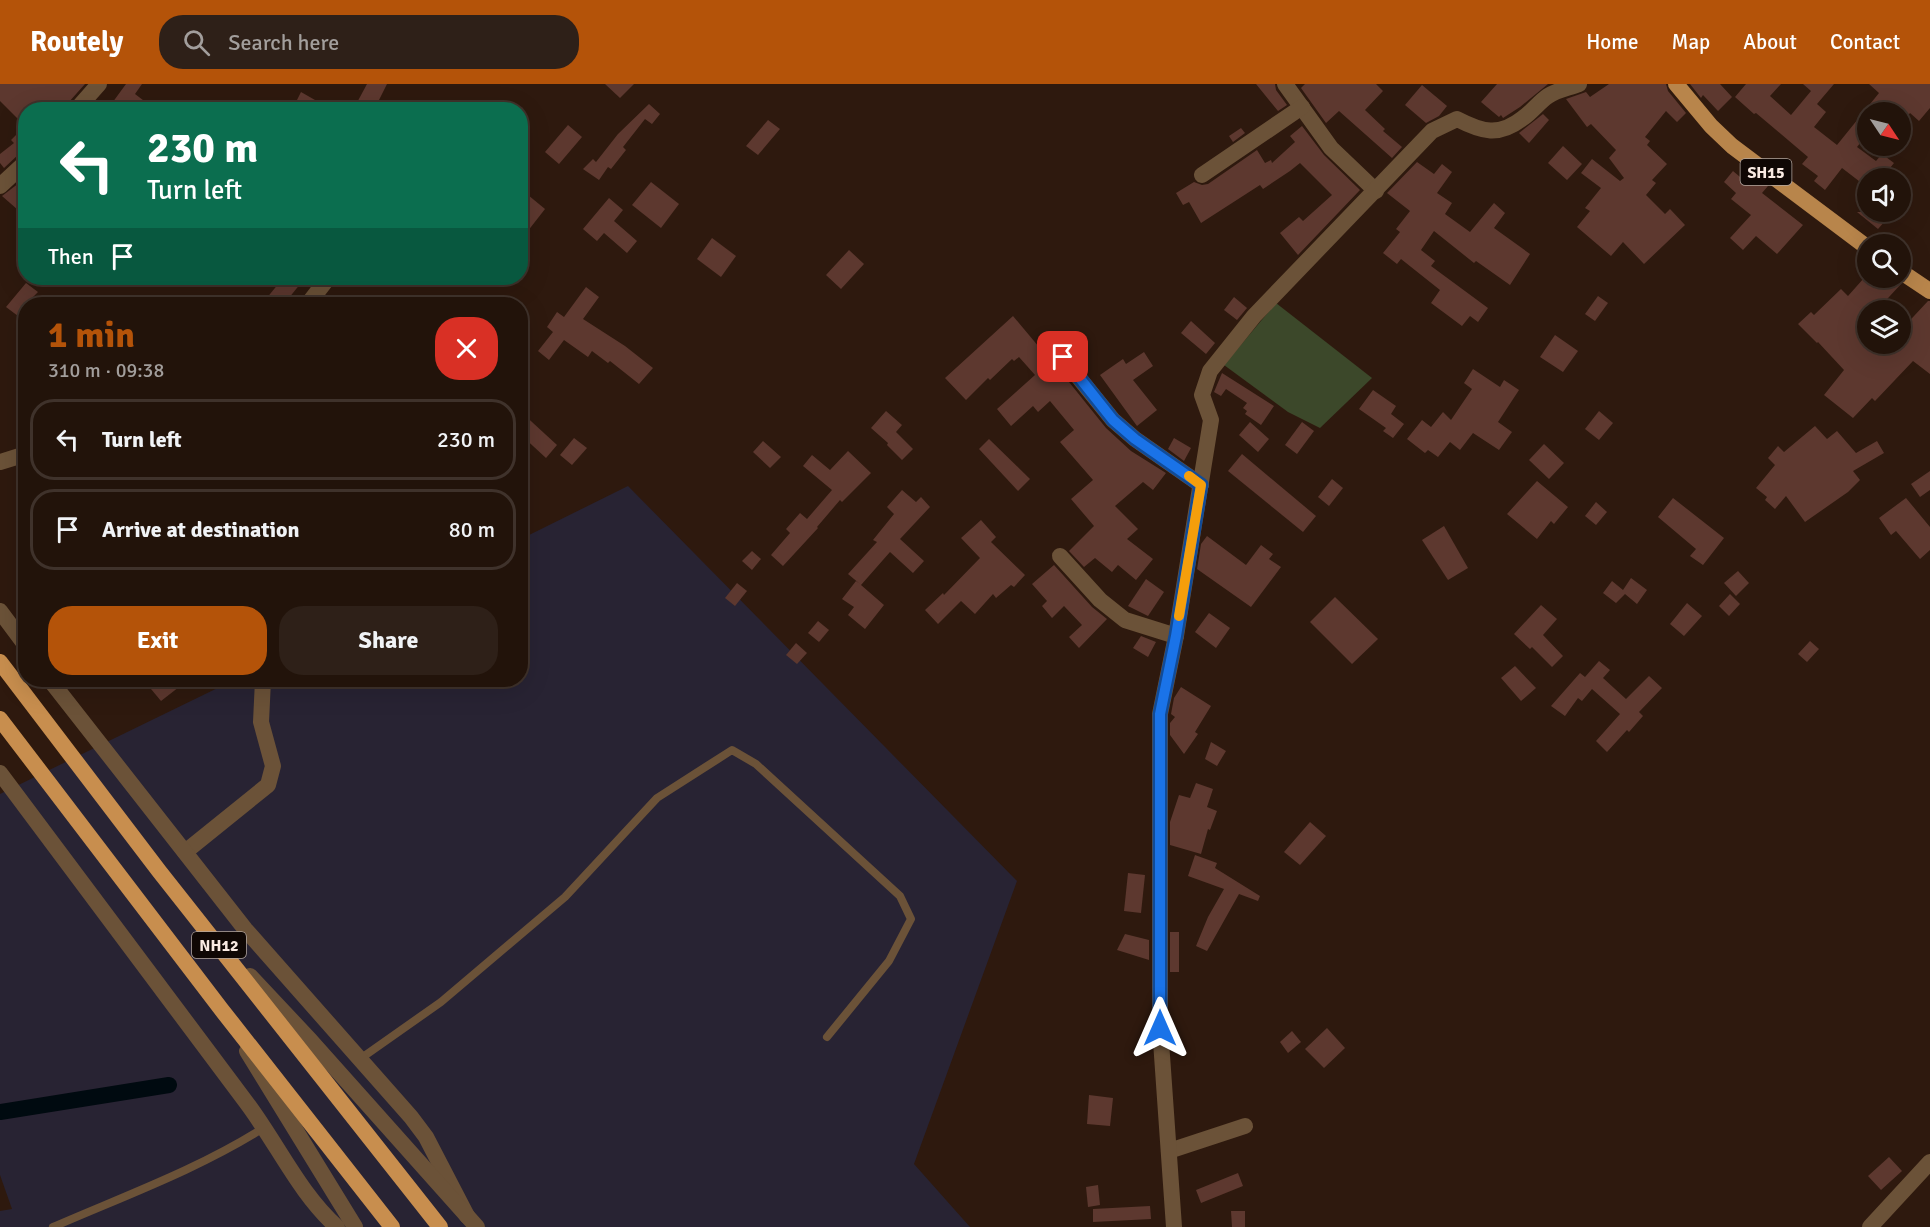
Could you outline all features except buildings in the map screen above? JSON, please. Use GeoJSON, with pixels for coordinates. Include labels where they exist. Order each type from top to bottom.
{"type":"FeatureCollection","features":[{"type":"Feature","properties":{"kind":"highway","name":"NH12"},"geometry":{"type":"LineString","coordinates":[[0,662],[18,686]]}},
{"type":"Feature","properties":{"kind":"highway","name":"NH12"},"geometry":{"type":"LineString","coordinates":[[19,687],[159,871],[440,1227]]}},
{"type":"Feature","properties":{"kind":"highway","name":"NH12"},"geometry":{"type":"LineString","coordinates":[[0,719],[221,1009],[392,1227]]}},
{"type":"Feature","properties":{"kind":"main road","name":"SH15"},"geometry":{"type":"LineString","coordinates":[[1676,84],[1711,126],[1732,146],[1857,240]]}},
{"type":"Feature","properties":{"kind":"main road"},"geometry":{"type":"LineString","coordinates":[[1911,278],[1930,291]]}},
{"type":"Feature","properties":{"kind":"street"},"geometry":{"type":"LineString","coordinates":[[83,102],[99,84]]}},
{"type":"Feature","properties":{"kind":"street"},"geometry":{"type":"LineString","coordinates":[[1285,84],[1331,148],[1376,190]]}},
{"type":"Feature","properties":{"kind":"street"},"geometry":{"type":"LineString","coordinates":[[1174,1227],[1160,1028],[1160,714],[1176,636],[1211,420],[1202,395],[1210,371],[1254,316],[1432,131],[1458,118],[1473,127],[1491,133],[1507,128],[1521,120],[1549,95],[1579,84]]}},
{"type":"Feature","properties":{"kind":"street"},"geometry":{"type":"LineString","coordinates":[[1202,175],[1302,107]]}},
{"type":"Feature","properties":{"kind":"street"},"geometry":{"type":"LineString","coordinates":[[3,178],[18,168]]}},
{"type":"Feature","properties":{"kind":"street"},"geometry":{"type":"LineString","coordinates":[[313,297],[323,285]]}},
{"type":"Feature","properties":{"kind":"street"},"geometry":{"type":"LineString","coordinates":[[1050,342],[1113,420],[1135,439],[1201,485]]}},
{"type":"Feature","properties":{"kind":"street"},"geometry":{"type":"LineString","coordinates":[[0,462],[18,456]]}},
{"type":"Feature","properties":{"kind":"street"},"geometry":{"type":"LineString","coordinates":[[1060,556],[1100,600],[1125,620],[1176,636]]}},
{"type":"Feature","properties":{"kind":"street"},"geometry":{"type":"LineString","coordinates":[[0,611],[18,635]]}},
{"type":"Feature","properties":{"kind":"street"},"geometry":{"type":"LineString","coordinates":[[55,687],[245,929],[426,1137],[472,1222]]}},
{"type":"Feature","properties":{"kind":"street"},"geometry":{"type":"LineString","coordinates":[[185,852],[268,785],[273,766],[261,722],[263,687]]}},
{"type":"Feature","properties":{"kind":"street"},"geometry":{"type":"LineString","coordinates":[[0,773],[265,1128],[309,1197],[337,1227]]}},
{"type":"Feature","properties":{"kind":"street"},"geometry":{"type":"LineString","coordinates":[[210,934],[311,1041],[472,1222]]}},
{"type":"Feature","properties":{"kind":"street"},"geometry":{"type":"LineString","coordinates":[[221,1009],[355,1227]]}},
{"type":"Feature","properties":{"kind":"street"},"geometry":{"type":"LineString","coordinates":[[1169,1151],[1245,1126]]}},
{"type":"Feature","properties":{"kind":"street"},"geometry":{"type":"LineString","coordinates":[[1870,1227],[1930,1162]]}},
{"type":"Feature","properties":{"kind":"lane"},"geometry":{"type":"LineString","coordinates":[[360,1059],[441,1002],[565,897],[657,798],[732,750],[756,764],[900,896],[911,919],[889,961],[827,1037]]}},
{"type":"Feature","properties":{"kind":"lane"},"geometry":{"type":"LineString","coordinates":[[53,1227],[200,1164],[265,1128]]}},
{"type":"Feature","properties":{"kind":"shaded area"},"geometry":{"type":"Polygon","coordinates":[[[628,486],[1017,881],[914,1164],[970,1227],[0,1227],[0,1211],[12,1209],[0,1175],[0,794],[220,687],[528,687],[528,536],[628,486]]]}},
{"type":"Feature","properties":{"kind":"green space"},"geometry":{"type":"Polygon","coordinates":[[[1276,303],[1372,378],[1320,428],[1288,412],[1224,365],[1276,303]]]}},
{"type":"Feature","properties":{"kind":"waterway"},"geometry":{"type":"LineString","coordinates":[[0,1112],[169,1085]]}},
{"type":"Feature","properties":{"kind":"slow traffic"},"geometry":{"type":"LineString","coordinates":[[1179,616],[1201,485],[1189,476]]}},
{"type":"Feature","properties":{"kind":"route"},"geometry":{"type":"LineString","coordinates":[[1063,357],[1113,420],[1135,439],[1201,485],[1176,636],[1160,714],[1160,1028]]}}]}
